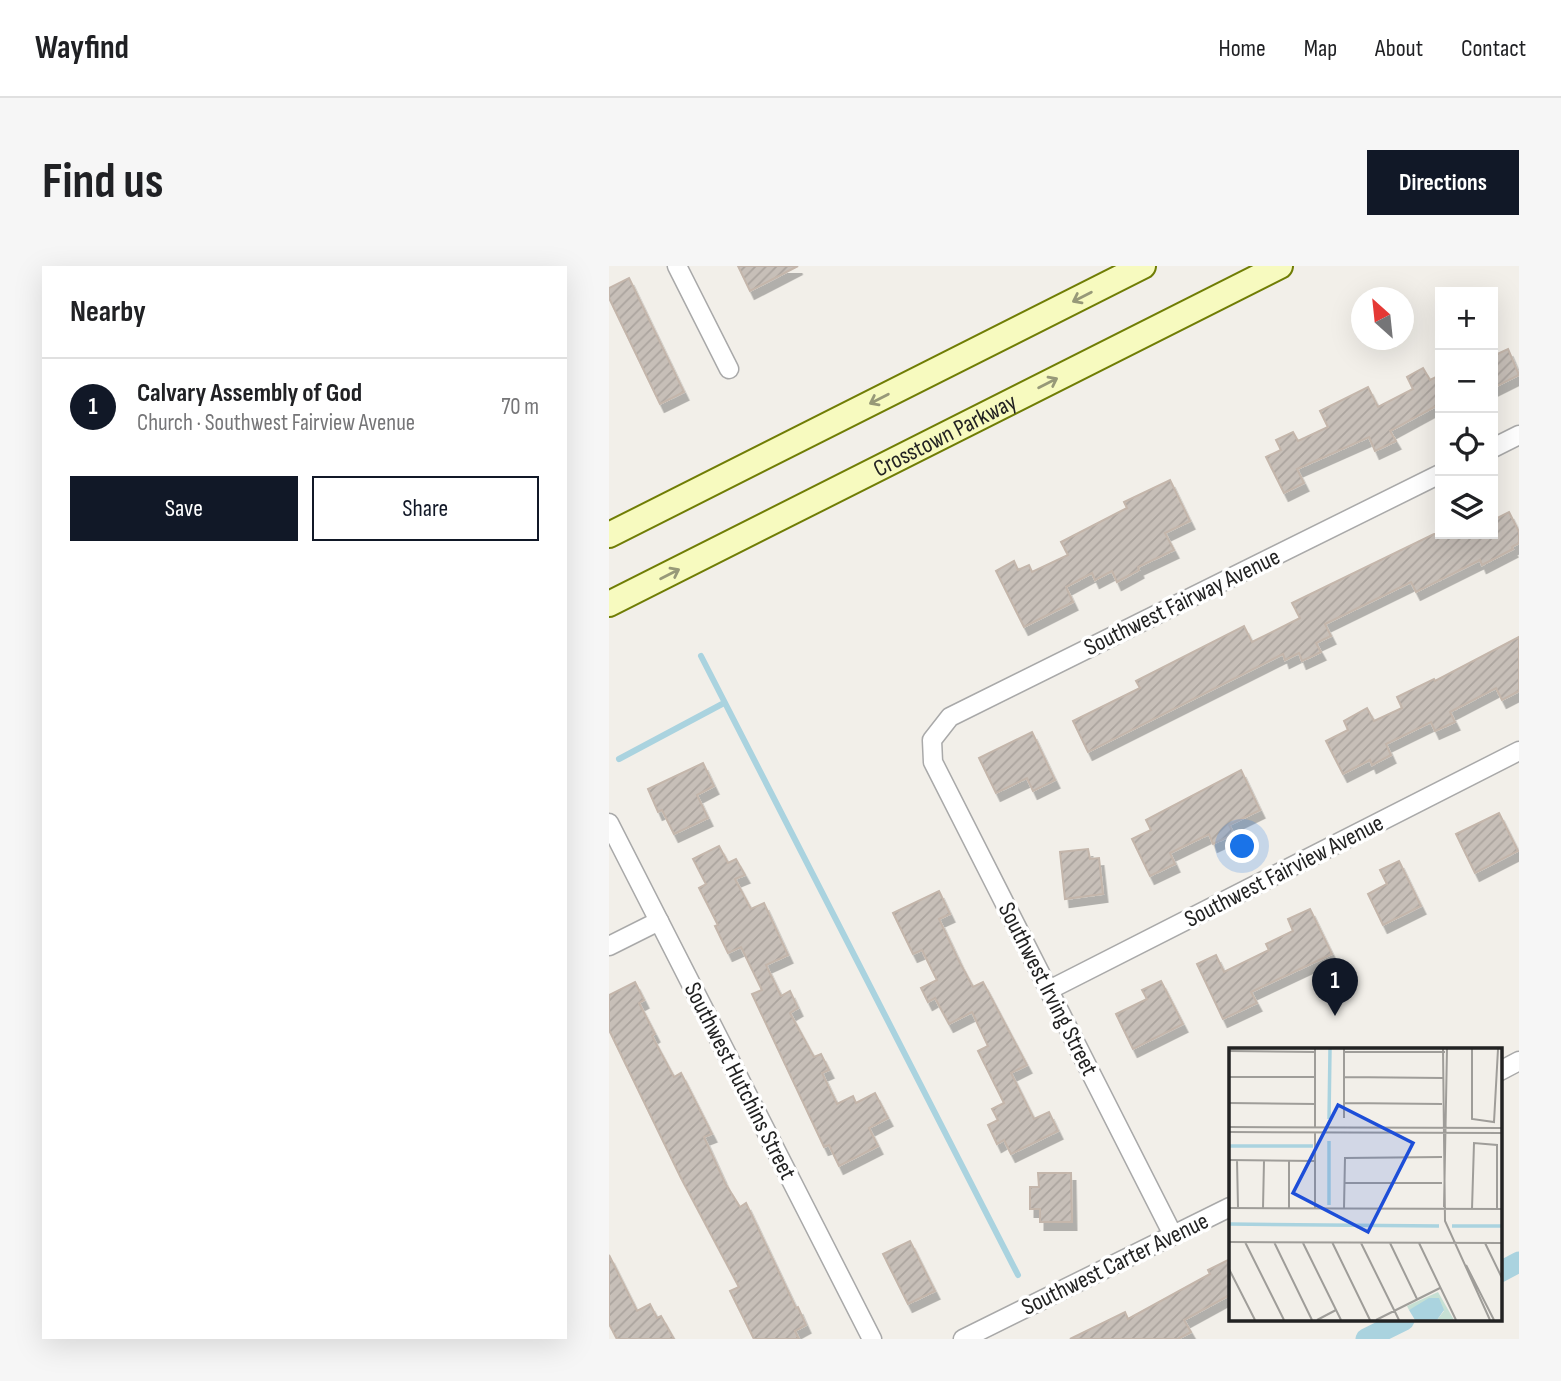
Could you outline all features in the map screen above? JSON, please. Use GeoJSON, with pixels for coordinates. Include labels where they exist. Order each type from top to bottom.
{"type":"FeatureCollection","features":[{"type":"Feature","properties":{"kind":"main road"},"geometry":{"type":"LineString","coordinates":[[609,536],[1143,266]]}},
{"type":"Feature","properties":{"kind":"main road","name":"Crosstown Parkway"},"geometry":{"type":"LineString","coordinates":[[609,604],[1280,266]]}},
{"type":"Feature","properties":{"kind":"street"},"geometry":{"type":"LineString","coordinates":[[677,266],[729,369]]}},
{"type":"Feature","properties":{"kind":"street"},"geometry":{"type":"LineString","coordinates":[[1498,446],[1519,435]]}},
{"type":"Feature","properties":{"kind":"street","name":"Southwest Fairway Avenue"},"geometry":{"type":"LineString","coordinates":[[932,740],[950,717],[1436,476]]}},
{"type":"Feature","properties":{"kind":"street","name":"Southwest Irving Street"},"geometry":{"type":"LineString","coordinates":[[932,740],[933,762],[1173,1235]]}},
{"type":"Feature","properties":{"kind":"street","name":"Southwest Fairview Avenue"},"geometry":{"type":"LineString","coordinates":[[1049,990],[1519,751]]}},
{"type":"Feature","properties":{"kind":"street","name":"Southwest Hutchins Street"},"geometry":{"type":"LineString","coordinates":[[609,823],[872,1339]]}},
{"type":"Feature","properties":{"kind":"street"},"geometry":{"type":"LineString","coordinates":[[609,946],[659,921]]}},
{"type":"Feature","properties":{"kind":"street"},"geometry":{"type":"LineString","coordinates":[[1501,1070],[1519,1061]]}},
{"type":"Feature","properties":{"kind":"street","name":"Southwest Carter Avenue"},"geometry":{"type":"LineString","coordinates":[[963,1339],[1229,1207]]}},
{"type":"Feature","properties":{"kind":"building"},"geometry":{"type":"Polygon","coordinates":[[[738,266],[798,266],[750,291],[738,266]]]}},
{"type":"Feature","properties":{"kind":"building"},"geometry":{"type":"Polygon","coordinates":[[[629,278],[684,392],[660,404],[609,298],[609,288],[629,278]]]}},
{"type":"Feature","properties":{"kind":"building"},"geometry":{"type":"Polygon","coordinates":[[[1508,349],[1519,375],[1498,386],[1498,354],[1508,349]]]}},
{"type":"Feature","properties":{"kind":"building"},"geometry":{"type":"Polygon","coordinates":[[[1423,368],[1430,380],[1435,378],[1435,407],[1390,431],[1396,441],[1375,451],[1369,437],[1297,469],[1304,483],[1284,493],[1266,457],[1281,450],[1276,440],[1293,432],[1298,441],[1328,427],[1320,411],[1368,387],[1378,407],[1413,389],[1407,377],[1423,368]]]}},
{"type":"Feature","properties":{"kind":"building"},"geometry":{"type":"Polygon","coordinates":[[[1170,480],[1190,521],[1165,533],[1174,550],[1138,567],[1139,570],[1117,582],[1112,571],[1095,580],[1092,573],[1066,587],[1073,602],[1024,627],[996,571],[1014,561],[1018,570],[1029,565],[1032,572],[1068,555],[1061,542],[1127,508],[1124,502],[1170,480]]]}},
{"type":"Feature","properties":{"kind":"building"},"geometry":{"type":"Polygon","coordinates":[[[1509,512],[1519,532],[1519,543],[1512,547],[1513,549],[1482,565],[1480,560],[1416,592],[1411,582],[1325,624],[1331,636],[1316,643],[1321,652],[1302,661],[1299,653],[1285,660],[1283,654],[1088,752],[1073,721],[1140,688],[1136,681],[1244,626],[1252,642],[1300,618],[1292,603],[1434,534],[1435,539],[1498,539],[1498,518],[1509,512]]]}},
{"type":"Feature","properties":{"kind":"building"},"geometry":{"type":"Polygon","coordinates":[[[1519,637],[1519,691],[1502,700],[1496,688],[1450,712],[1455,722],[1435,731],[1431,722],[1386,744],[1391,755],[1372,765],[1370,760],[1343,774],[1326,741],[1348,730],[1344,721],[1367,708],[1374,721],[1402,708],[1397,697],[1434,679],[1435,681],[1519,637]]]}},
{"type":"Feature","properties":{"kind":"building"},"geometry":{"type":"Polygon","coordinates":[[[1032,732],[1055,780],[1033,791],[1027,778],[996,793],[979,758],[1032,732]]]}},
{"type":"Feature","properties":{"kind":"building"},"geometry":{"type":"Polygon","coordinates":[[[703,763],[714,786],[697,795],[708,818],[674,834],[662,810],[658,812],[648,789],[703,763]]]}},
{"type":"Feature","properties":{"kind":"building"},"geometry":{"type":"Polygon","coordinates":[[[1241,770],[1260,810],[1229,825],[1234,834],[1213,844],[1209,834],[1170,853],[1175,864],[1150,876],[1132,839],[1151,830],[1146,820],[1241,770]]]}},
{"type":"Feature","properties":{"kind":"building"},"geometry":{"type":"Polygon","coordinates":[[[1499,813],[1518,851],[1475,873],[1456,834],[1499,813]]]}},
{"type":"Feature","properties":{"kind":"building"},"geometry":{"type":"Polygon","coordinates":[[[719,846],[728,863],[736,859],[745,875],[735,879],[751,909],[764,903],[788,955],[766,965],[781,996],[790,991],[798,1008],[790,1013],[814,1057],[821,1054],[829,1070],[822,1073],[837,1104],[853,1096],[856,1103],[875,1093],[888,1118],[869,1128],[878,1146],[839,1166],[829,1145],[824,1147],[752,994],[762,990],[741,947],[728,953],[715,926],[718,925],[699,888],[706,884],[693,859],[719,846]]]}},
{"type":"Feature","properties":{"kind":"building"},"geometry":{"type":"Polygon","coordinates":[[[1088,849],[1090,859],[1099,858],[1103,894],[1065,899],[1060,852],[1088,849]]]}},
{"type":"Feature","properties":{"kind":"building"},"geometry":{"type":"Polygon","coordinates":[[[1399,861],[1421,906],[1383,925],[1368,894],[1387,884],[1380,870],[1399,861]]]}},
{"type":"Feature","properties":{"kind":"building"},"geometry":{"type":"Polygon","coordinates":[[[939,891],[950,914],[939,919],[959,961],[973,987],[983,982],[1027,1065],[1011,1073],[1034,1119],[1049,1112],[1058,1131],[1011,1154],[1004,1140],[997,1144],[988,1125],[998,1120],[992,1109],[1004,1103],[978,1051],[988,1046],[972,1012],[949,1024],[935,998],[928,1002],[921,988],[937,980],[922,950],[913,954],[893,913],[939,891]]]}},
{"type":"Feature","properties":{"kind":"building"},"geometry":{"type":"Polygon","coordinates":[[[1310,909],[1332,954],[1251,992],[1257,1003],[1223,1019],[1197,964],[1216,955],[1224,972],[1269,950],[1266,944],[1293,931],[1288,919],[1310,909]]]}},
{"type":"Feature","properties":{"kind":"building"},"geometry":{"type":"Polygon","coordinates":[[[1161,981],[1183,1024],[1133,1049],[1116,1014],[1147,999],[1142,990],[1161,981]]]}},
{"type":"Feature","properties":{"kind":"building"},"geometry":{"type":"Polygon","coordinates":[[[635,982],[644,1000],[639,1003],[655,1034],[652,1036],[674,1077],[681,1073],[712,1134],[704,1137],[725,1183],[740,1207],[746,1203],[796,1308],[798,1307],[806,1325],[795,1331],[799,1339],[754,1339],[730,1291],[739,1287],[681,1178],[609,1030],[609,995],[635,982]]]}},
{"type":"Feature","properties":{"kind":"building"},"geometry":{"type":"Polygon","coordinates":[[[1038,1173],[1071,1173],[1072,1222],[1040,1222],[1040,1209],[1030,1209],[1030,1187],[1039,1187],[1038,1173]]]}},
{"type":"Feature","properties":{"kind":"building"},"geometry":{"type":"Polygon","coordinates":[[[910,1241],[935,1291],[908,1304],[883,1254],[910,1241]]]}},
{"type":"Feature","properties":{"kind":"building"},"geometry":{"type":"Polygon","coordinates":[[[609,1255],[637,1311],[650,1304],[657,1318],[661,1316],[674,1339],[617,1339],[609,1324],[609,1255]]]}},
{"type":"Feature","properties":{"kind":"building"},"geometry":{"type":"Polygon","coordinates":[[[1229,1260],[1229,1296],[1184,1320],[1191,1332],[1178,1339],[1070,1339],[1125,1312],[1128,1319],[1210,1274],[1208,1270],[1229,1260]]]}},
{"type":"Feature","properties":{"kind":"waterway"},"geometry":{"type":"LineString","coordinates":[[701,656],[1018,1275]]}},
{"type":"Feature","properties":{"kind":"waterway"},"geometry":{"type":"LineString","coordinates":[[619,759],[724,703]]}},
{"type":"Feature","properties":{"kind":"waterway"},"geometry":{"type":"LineString","coordinates":[[1501,1271],[1519,1262]]}},
{"type":"Feature","properties":{"kind":"waterway"},"geometry":{"type":"LineString","coordinates":[[1366,1339],[1400,1322]]}},
{"type":"Feature","properties":{"kind":"place","name":"Calvary Assembly of God"},"geometry":{"type":"Point","coordinates":[1335,1016]}}]}
